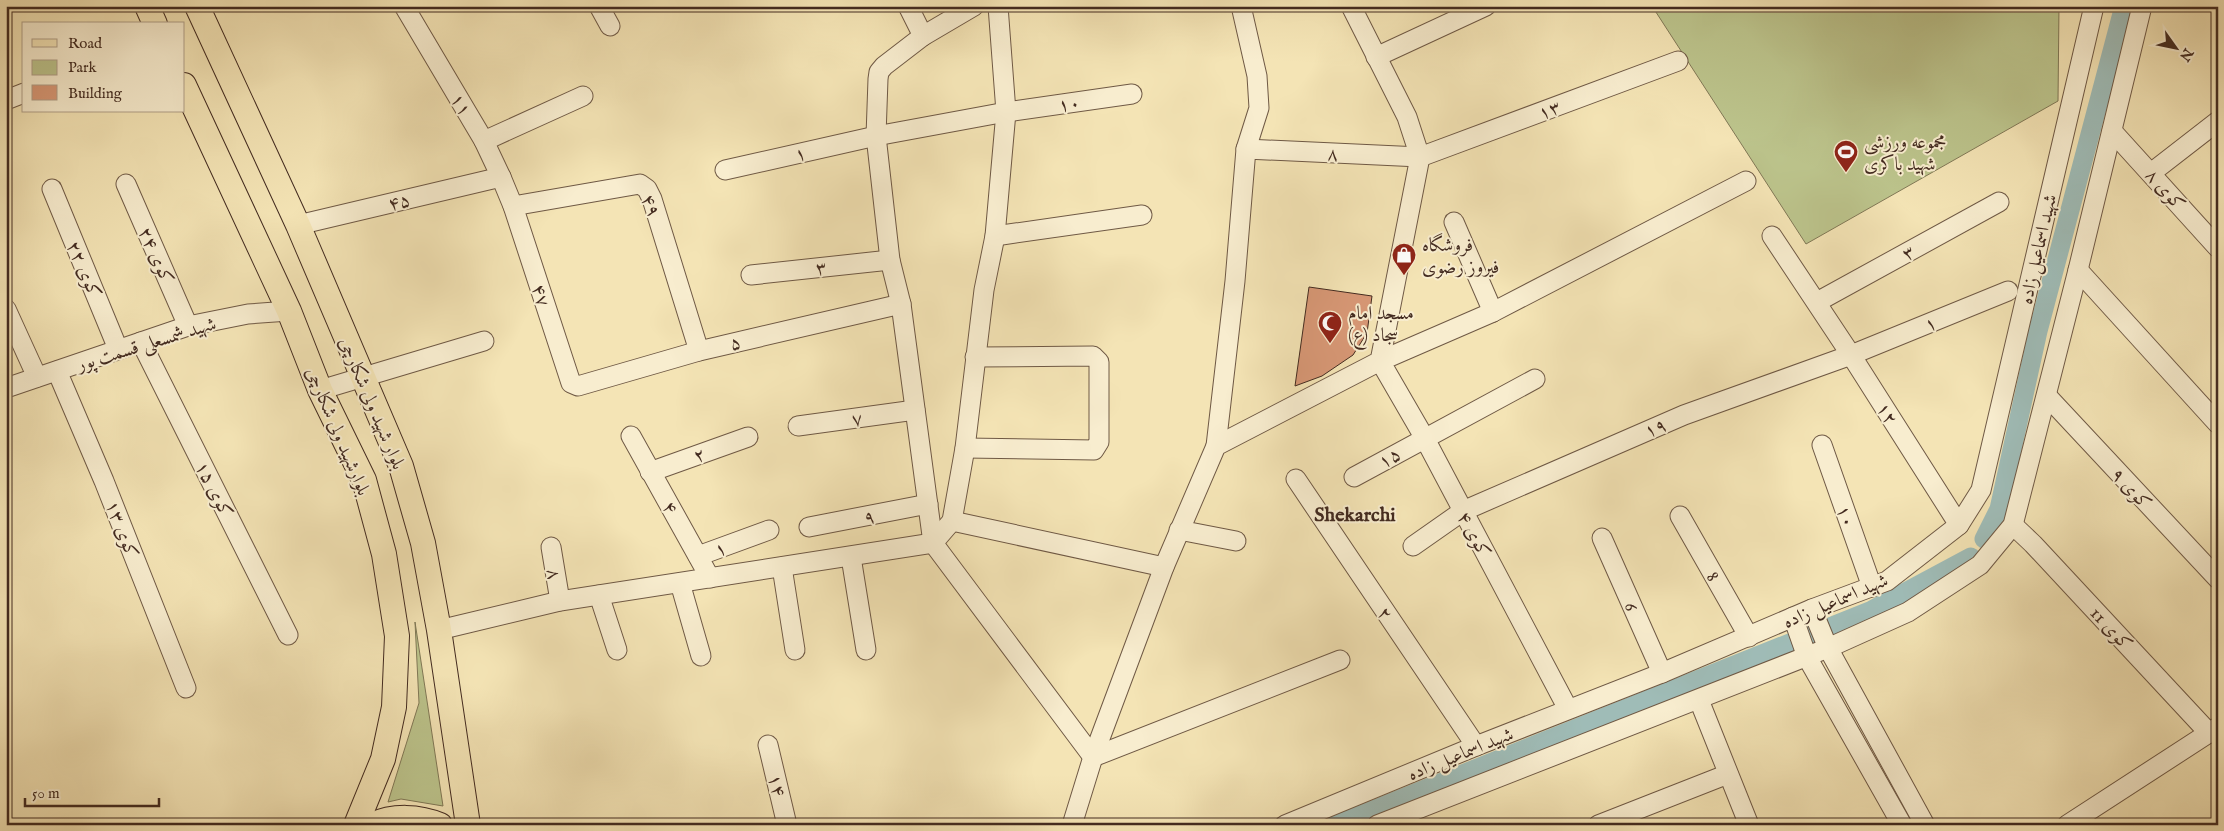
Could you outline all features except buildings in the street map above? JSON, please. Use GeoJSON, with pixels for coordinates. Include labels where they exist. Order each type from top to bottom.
{"type":"FeatureCollection","features":[{"type":"Feature","properties":{"kind":"main road"},"geometry":{"type":"LineString","coordinates":[[147,6],[154,22]]}},
{"type":"Feature","properties":{"kind":"main road","name":"بلوار شهید ولی شکارچی"},"geometry":{"type":"LineString","coordinates":[[197,6],[298,225],[401,466],[423,543],[439,630],[468,825]]}},
{"type":"Feature","properties":{"kind":"main road","name":"بلوارشهید ولی شکارچی"},"geometry":{"type":"LineString","coordinates":[[185,88],[289,311],[320,390],[364,480],[384,554],[397,636],[394,707],[383,759],[356,825]]}},
{"type":"Feature","properties":{"kind":"main road"},"geometry":{"type":"LineString","coordinates":[[372,825],[400,817],[426,819],[440,825]]}},
{"type":"Feature","properties":{"kind":"street","name":"۱۱"},"geometry":{"type":"LineString","coordinates":[[404,6],[484,141],[513,206]]}},
{"type":"Feature","properties":{"kind":"street"},"geometry":{"type":"LineString","coordinates":[[599,6],[610,26]]}},
{"type":"Feature","properties":{"kind":"street"},"geometry":{"type":"LineString","coordinates":[[908,6],[923,36]]}},
{"type":"Feature","properties":{"kind":"street"},"geometry":{"type":"LineString","coordinates":[[974,6],[923,36],[879,72],[876,136],[890,260],[901,304],[934,543],[1093,757]]}},
{"type":"Feature","properties":{"kind":"street"},"geometry":{"type":"LineString","coordinates":[[439,630],[560,601],[934,543],[952,521],[965,448],[984,290],[995,236],[1006,112],[998,6]]}},
{"type":"Feature","properties":{"kind":"street"},"geometry":{"type":"LineString","coordinates":[[1072,825],[1093,757],[1164,567],[1216,446],[1236,280],[1246,149],[1260,108],[1258,76],[1241,6]]}},
{"type":"Feature","properties":{"kind":"street"},"geometry":{"type":"LineString","coordinates":[[1350,6],[1407,118],[1420,157],[1380,361]]}},
{"type":"Feature","properties":{"kind":"street"},"geometry":{"type":"LineString","coordinates":[[1376,57],[1486,6]]}},
{"type":"Feature","properties":{"kind":"street","name":"شهید اسماعیل زاده"},"geometry":{"type":"LineString","coordinates":[[1285,825],[1476,746],[1662,673],[1812,609],[1887,581],[1958,525],[1981,490],[2094,6]]}},
{"type":"Feature","properties":{"kind":"street","name":"شهید اسماعیل زاده"},"geometry":{"type":"LineString","coordinates":[[1377,825],[1828,648],[1908,612],[1980,565],[2013,525],[2047,396],[2142,6]]}},
{"type":"Feature","properties":{"kind":"street","name":"۱۳"},"geometry":{"type":"LineString","coordinates":[[1420,157],[1678,61]]}},
{"type":"Feature","properties":{"kind":"street"},"geometry":{"type":"LineString","coordinates":[[6,100],[22,94]]}},
{"type":"Feature","properties":{"kind":"street","name":"۱۰"},"geometry":{"type":"LineString","coordinates":[[876,136],[1006,112],[1132,94]]}},
{"type":"Feature","properties":{"kind":"street"},"geometry":{"type":"LineString","coordinates":[[484,141],[583,96]]}},
{"type":"Feature","properties":{"kind":"street"},"geometry":{"type":"LineString","coordinates":[[2151,172],[2218,121]]}},
{"type":"Feature","properties":{"kind":"street","name":"کوی ۸"},"geometry":{"type":"LineString","coordinates":[[2112,132],[2151,172],[2218,248]]}},
{"type":"Feature","properties":{"kind":"street","name":"۱"},"geometry":{"type":"LineString","coordinates":[[725,170],[876,136]]}},
{"type":"Feature","properties":{"kind":"street","name":"۸"},"geometry":{"type":"LineString","coordinates":[[1246,149],[1420,157]]}},
{"type":"Feature","properties":{"kind":"street","name":"۴۵"},"geometry":{"type":"LineString","coordinates":[[298,225],[501,177]]}},
{"type":"Feature","properties":{"kind":"street"},"geometry":{"type":"LineString","coordinates":[[1216,446],[1380,361],[1493,312],[1746,181]]}},
{"type":"Feature","properties":{"kind":"street","name":"کوی ۲۴"},"geometry":{"type":"LineString","coordinates":[[126,184],[188,326]]}},
{"type":"Feature","properties":{"kind":"street","name":"۴۹"},"geometry":{"type":"LineString","coordinates":[[513,206],[640,184],[647,189],[652,199],[699,351]]}},
{"type":"Feature","properties":{"kind":"street","name":"کوی ۲۲"},"geometry":{"type":"LineString","coordinates":[[52,189],[118,350]]}},
{"type":"Feature","properties":{"kind":"street","name":"۳"},"geometry":{"type":"LineString","coordinates":[[1817,302],[1999,202]]}},
{"type":"Feature","properties":{"kind":"street","name":"۴۷"},"geometry":{"type":"LineString","coordinates":[[513,206],[571,383]]}},
{"type":"Feature","properties":{"kind":"street"},"geometry":{"type":"LineString","coordinates":[[995,236],[1142,215]]}},
{"type":"Feature","properties":{"kind":"street"},"geometry":{"type":"LineString","coordinates":[[1454,222],[1493,312]]}},
{"type":"Feature","properties":{"kind":"street","name":"۱۲"},"geometry":{"type":"LineString","coordinates":[[1772,236],[1851,354],[1958,525]]}},
{"type":"Feature","properties":{"kind":"street","name":"۳"},"geometry":{"type":"LineString","coordinates":[[751,275],[890,260]]}},
{"type":"Feature","properties":{"kind":"street"},"geometry":{"type":"LineString","coordinates":[[2078,270],[2218,424]]}},
{"type":"Feature","properties":{"kind":"street","name":"۱"},"geometry":{"type":"LineString","coordinates":[[1851,354],[2008,291]]}},
{"type":"Feature","properties":{"kind":"street","name":"۵"},"geometry":{"type":"LineString","coordinates":[[571,383],[578,386],[699,351],[901,304]]}},
{"type":"Feature","properties":{"kind":"street"},"geometry":{"type":"LineString","coordinates":[[6,309],[37,377]]}},
{"type":"Feature","properties":{"kind":"street","name":"شهید شمسعلی قسمت پور"},"geometry":{"type":"LineString","coordinates":[[6,388],[188,326],[248,314],[289,311]]}},
{"type":"Feature","properties":{"kind":"street"},"geometry":{"type":"LineString","coordinates":[[320,390],[484,341]]}},
{"type":"Feature","properties":{"kind":"street","name":"کوی ۱۵"},"geometry":{"type":"LineString","coordinates":[[142,342],[288,635]]}},
{"type":"Feature","properties":{"kind":"street","name":"۱۹"},"geometry":{"type":"LineString","coordinates":[[1413,546],[1463,511],[1684,415],[1851,354]]}},
{"type":"Feature","properties":{"kind":"street"},"geometry":{"type":"LineString","coordinates":[[965,448],[1094,450],[1099,442],[1099,362],[1093,356],[975,357]]}},
{"type":"Feature","properties":{"kind":"street","name":"کوی ۴"},"geometry":{"type":"LineString","coordinates":[[1380,361],[1424,438],[1568,709]]}},
{"type":"Feature","properties":{"kind":"street","name":"کوی ۱۳"},"geometry":{"type":"LineString","coordinates":[[57,371],[104,481],[186,688]]}},
{"type":"Feature","properties":{"kind":"street","name":"۱۵"},"geometry":{"type":"LineString","coordinates":[[1354,477],[1535,379]]}},
{"type":"Feature","properties":{"kind":"street","name":"کوی ۹"},"geometry":{"type":"LineString","coordinates":[[2047,396],[2218,579]]}},
{"type":"Feature","properties":{"kind":"street","name":"۷"},"geometry":{"type":"LineString","coordinates":[[798,426],[916,410]]}},
{"type":"Feature","properties":{"kind":"street","name":"۴"},"geometry":{"type":"LineString","coordinates":[[631,436],[710,578]]}},
{"type":"Feature","properties":{"kind":"street","name":"۲"},"geometry":{"type":"LineString","coordinates":[[650,472],[748,437]]}},
{"type":"Feature","properties":{"kind":"street","name":"۱۰"},"geometry":{"type":"LineString","coordinates":[[1822,445],[1872,587]]}},
{"type":"Feature","properties":{"kind":"street","name":"۲"},"geometry":{"type":"LineString","coordinates":[[1296,480],[1476,746]]}},
{"type":"Feature","properties":{"kind":"street","name":"۹"},"geometry":{"type":"LineString","coordinates":[[809,527],[928,504]]}},
{"type":"Feature","properties":{"kind":"street","name":"8"},"geometry":{"type":"LineString","coordinates":[[1680,516],[1749,637]]}},
{"type":"Feature","properties":{"kind":"street"},"geometry":{"type":"LineString","coordinates":[[952,521],[1164,567]]}},
{"type":"Feature","properties":{"kind":"street","name":"کوی 11"},"geometry":{"type":"LineString","coordinates":[[2013,525],[2034,544],[2213,730]]}},
{"type":"Feature","properties":{"kind":"street","name":"۱"},"geometry":{"type":"LineString","coordinates":[[698,556],[770,530]]}},
{"type":"Feature","properties":{"kind":"street"},"geometry":{"type":"LineString","coordinates":[[1179,530],[1236,541]]}},
{"type":"Feature","properties":{"kind":"street","name":"6"},"geometry":{"type":"LineString","coordinates":[[1602,538],[1662,673]]}},
{"type":"Feature","properties":{"kind":"street","name":"۸"},"geometry":{"type":"LineString","coordinates":[[551,547],[560,601]]}},
{"type":"Feature","properties":{"kind":"street"},"geometry":{"type":"LineString","coordinates":[[851,557],[866,650]]}},
{"type":"Feature","properties":{"kind":"street"},"geometry":{"type":"LineString","coordinates":[[782,568],[795,650]]}},
{"type":"Feature","properties":{"kind":"street"},"geometry":{"type":"LineString","coordinates":[[680,583],[701,656]]}},
{"type":"Feature","properties":{"kind":"street"},"geometry":{"type":"LineString","coordinates":[[599,595],[617,650]]}},
{"type":"Feature","properties":{"kind":"street"},"geometry":{"type":"LineString","coordinates":[[1812,609],[1828,648],[1924,825]]}},
{"type":"Feature","properties":{"kind":"street"},"geometry":{"type":"LineString","coordinates":[[1793,617],[1807,657],[1902,825]]}},
{"type":"Feature","properties":{"kind":"street"},"geometry":{"type":"LineString","coordinates":[[1093,757],[1340,660]]}},
{"type":"Feature","properties":{"kind":"street"},"geometry":{"type":"LineString","coordinates":[[1699,700],[1750,825]]}},
{"type":"Feature","properties":{"kind":"street"},"geometry":{"type":"LineString","coordinates":[[2067,825],[2213,730]]}},
{"type":"Feature","properties":{"kind":"street","name":"۱۴"},"geometry":{"type":"LineString","coordinates":[[768,746],[787,825]]}},
{"type":"Feature","properties":{"kind":"street"},"geometry":{"type":"LineString","coordinates":[[1598,825],[1728,774]]}},
{"type":"Feature","properties":{"kind":"green space","name":"مجموعه ورزشی شهید باکری"},"geometry":{"type":"Polygon","coordinates":[[[1652,6],[2059,6],[2058,101],[1806,244],[1652,6]]]}},
{"type":"Feature","properties":{"kind":"green space"},"geometry":{"type":"Polygon","coordinates":[[[415,622],[443,806],[401,799],[388,802],[419,703],[415,622]]]}},
{"type":"Feature","properties":{"kind":"waterway"},"geometry":{"type":"LineString","coordinates":[[1984,539],[1999,509],[2038,331],[2124,6]]}},
{"type":"Feature","properties":{"kind":"waterway"},"geometry":{"type":"LineString","coordinates":[[1335,825],[1872,610],[1971,557]]}},
{"type":"Feature","properties":{"kind":"place","name":"مجموعه ورزشی شهید باکری"},"geometry":{"type":"Point","coordinates":[1846,173]}},
{"type":"Feature","properties":{"kind":"place","name":"فروشگاه فیروز رضوی"},"geometry":{"type":"Point","coordinates":[1404,276]}},
{"type":"Feature","properties":{"kind":"place","name":"مسجد امام سجاد (ع)"},"geometry":{"type":"Point","coordinates":[1330,344]}},
{"type":"Feature","properties":{"kind":"district","name":"Shekarchi"},"geometry":{"type":"Point","coordinates":[1355,514]}}]}
